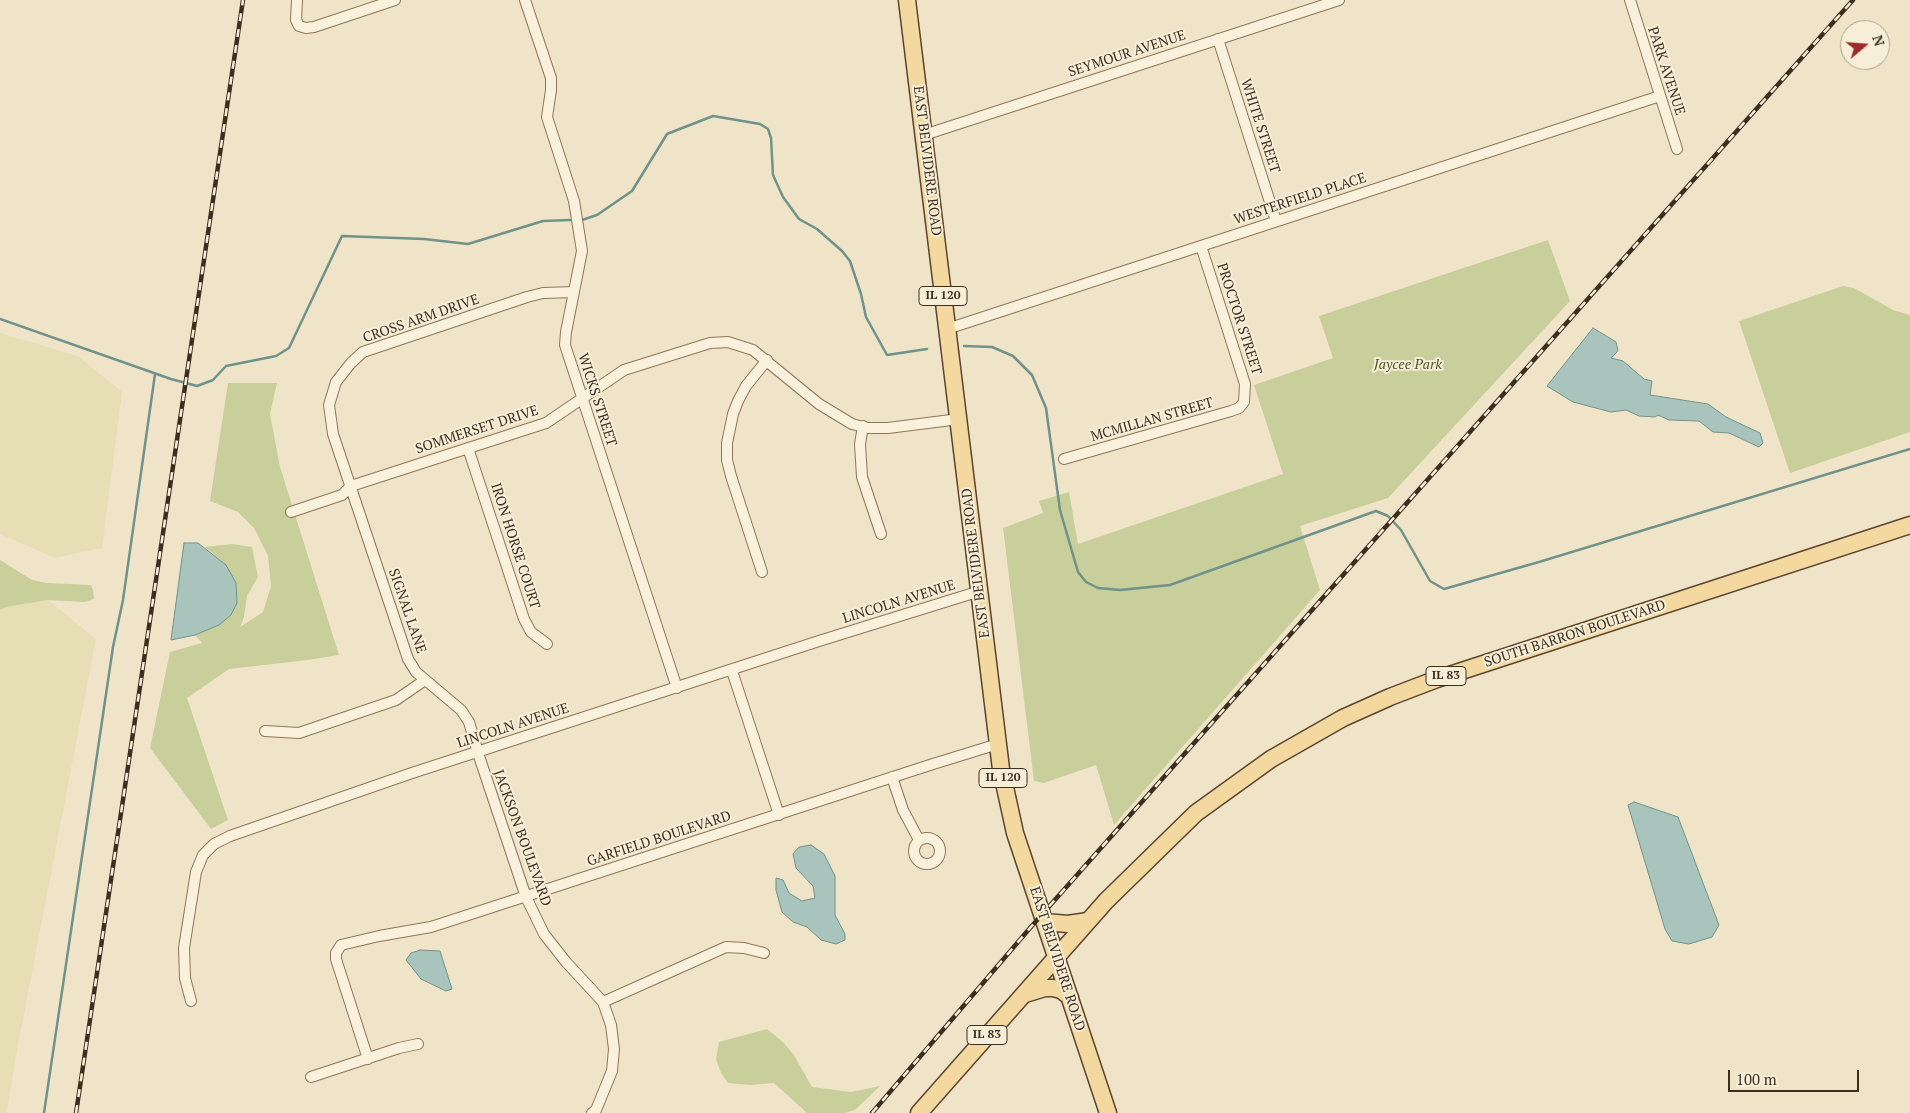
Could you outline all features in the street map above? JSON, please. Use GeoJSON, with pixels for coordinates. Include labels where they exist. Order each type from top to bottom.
{"type":"FeatureCollection","features":[{"type":"Feature","properties":{"kind":"main road","name":"EAST BELVIDERE ROAD"},"geometry":{"type":"LineString","coordinates":[[907,0],[1001,769],[1015,833],[1108,1113]]}},
{"type":"Feature","properties":{"kind":"main road","name":"SOUTH BARRON BOULEVARD"},"geometry":{"type":"LineString","coordinates":[[1056,957],[1106,901],[1196,813],[1271,760],[1343,718],[1437,679],[1910,525]]}},
{"type":"Feature","properties":{"kind":"main road"},"geometry":{"type":"LineString","coordinates":[[1045,922],[1068,924],[1088,921]]}},
{"type":"Feature","properties":{"kind":"main road","name":"IL 83"},"geometry":{"type":"LineString","coordinates":[[919,1113],[1056,957]]}},
{"type":"Feature","properties":{"kind":"main road"},"geometry":{"type":"LineString","coordinates":[[1023,995],[1045,988],[1053,988],[1061,990],[1070,997]]}},
{"type":"Feature","properties":{"kind":"street"},"geometry":{"type":"LineString","coordinates":[[297,0],[296,20],[299,26],[306,28],[395,0]]}},
{"type":"Feature","properties":{"kind":"street","name":"WICKS STREET"},"geometry":{"type":"LineString","coordinates":[[525,0],[551,78],[547,117],[574,201],[582,251],[565,345],[677,688]]}},
{"type":"Feature","properties":{"kind":"street","name":"SEYMOUR AVENUE"},"geometry":{"type":"LineString","coordinates":[[924,136],[1218,39],[1309,5],[1339,0]]}},
{"type":"Feature","properties":{"kind":"street","name":"PARK AVENUE"},"geometry":{"type":"LineString","coordinates":[[1630,0],[1677,149]]}},
{"type":"Feature","properties":{"kind":"street","name":"WHITE STREET"},"geometry":{"type":"LineString","coordinates":[[1218,39],[1276,221]]}},
{"type":"Feature","properties":{"kind":"street","name":"WESTERFIELD PLACE"},"geometry":{"type":"LineString","coordinates":[[948,329],[1660,96]]}},
{"type":"Feature","properties":{"kind":"street","name":"PROCTOR STREET"},"geometry":{"type":"LineString","coordinates":[[1201,246],[1245,384],[1244,402]]}},
{"type":"Feature","properties":{"kind":"street","name":"CROSS ARM DRIVE"},"geometry":{"type":"LineString","coordinates":[[351,486],[333,434],[329,406],[336,382],[351,363],[363,352],[527,297],[543,293],[574,292]]}},
{"type":"Feature","properties":{"kind":"street","name":"SOMMERSET DRIVE"},"geometry":{"type":"LineString","coordinates":[[292,512],[342,494],[351,486],[546,423],[624,370],[710,342],[728,342],[753,350],[830,412],[852,424],[888,428],[909,427],[958,419]]}},
{"type":"Feature","properties":{"kind":"street"},"geometry":{"type":"LineString","coordinates":[[762,572],[731,476],[727,460],[727,444],[733,414],[738,402],[746,386],[767,360]]}},
{"type":"Feature","properties":{"kind":"street","name":"MCMILLAN STREET"},"geometry":{"type":"LineString","coordinates":[[1064,460],[1231,411],[1239,408],[1244,402]]}},
{"type":"Feature","properties":{"kind":"street"},"geometry":{"type":"LineString","coordinates":[[863,426],[860,444],[862,477],[881,534]]}},
{"type":"Feature","properties":{"kind":"street","name":"IRON HORSE COURT"},"geometry":{"type":"LineString","coordinates":[[468,448],[524,619],[531,632],[547,644]]}},
{"type":"Feature","properties":{"kind":"street","name":"SIGNAL LANE"},"geometry":{"type":"LineString","coordinates":[[351,486],[402,644],[412,666],[425,680],[460,710],[470,722],[478,753]]}},
{"type":"Feature","properties":{"kind":"street","name":"LINCOLN AVENUE"},"geometry":{"type":"LineString","coordinates":[[191,1001],[185,978],[184,948],[196,872],[203,855],[214,844],[248,829],[412,773],[732,671],[819,641],[980,592]]}},
{"type":"Feature","properties":{"kind":"street"},"geometry":{"type":"LineString","coordinates":[[732,671],[779,815]]}},
{"type":"Feature","properties":{"kind":"street"},"geometry":{"type":"LineString","coordinates":[[265,731],[300,733],[396,700],[425,680]]}},
{"type":"Feature","properties":{"kind":"street","name":"GARFIELD BOULEVARD"},"geometry":{"type":"LineString","coordinates":[[368,1059],[336,959],[338,949],[347,943],[432,927],[998,744]]}},
{"type":"Feature","properties":{"kind":"street","name":"JACKSON BOULEVARD"},"geometry":{"type":"LineString","coordinates":[[478,753],[526,897],[544,934],[566,962],[603,1002],[611,1025],[614,1049],[612,1071],[597,1112]]}},
{"type":"Feature","properties":{"kind":"street"},"geometry":{"type":"LineString","coordinates":[[892,777],[903,810],[919,840]]}},
{"type":"Feature","properties":{"kind":"street"},"geometry":{"type":"LineString","coordinates":[[603,1002],[726,947],[744,948],[764,953]]}},
{"type":"Feature","properties":{"kind":"street"},"geometry":{"type":"LineString","coordinates":[[310,1077],[399,1048],[418,1044]]}},
{"type":"Feature","properties":{"kind":"shaded area"},"geometry":{"type":"Polygon","coordinates":[[[0,333],[78,356],[122,392],[102,548],[55,558],[0,534],[0,333]]]}},
{"type":"Feature","properties":{"kind":"shaded area"},"geometry":{"type":"Polygon","coordinates":[[[48,600],[96,639],[16,1056],[7,1113],[0,1113],[0,610],[6,607],[48,600]]]}},
{"type":"Feature","properties":{"kind":"green space","name":"Jaycee Park"},"geometry":{"type":"Polygon","coordinates":[[[1548,240],[1570,301],[1388,498],[1300,526],[1320,590],[1114,825],[1096,765],[1044,783],[1034,781],[1003,528],[1043,513],[1039,501],[1069,492],[1078,544],[1283,474],[1254,385],[1333,358],[1319,316],[1548,240]]]}},
{"type":"Feature","properties":{"kind":"green space"},"geometry":{"type":"Polygon","coordinates":[[[1843,286],[1854,288],[1893,310],[1910,315],[1910,432],[1790,473],[1739,321],[1843,286]]]}},
{"type":"Feature","properties":{"kind":"green space"},"geometry":{"type":"Polygon","coordinates":[[[228,383],[277,383],[270,414],[280,467],[339,655],[229,669],[187,698],[228,820],[211,829],[150,748],[170,652],[202,643],[195,635],[219,625],[231,615],[226,565],[205,547],[232,544],[252,547],[258,577],[247,596],[244,617],[240,627],[263,612],[271,586],[268,556],[254,528],[238,512],[210,501],[228,383]]]}},
{"type":"Feature","properties":{"kind":"green space"},"geometry":{"type":"Polygon","coordinates":[[[0,560],[32,580],[47,583],[91,585],[94,599],[85,602],[48,600],[6,607],[0,610],[0,560]]]}},
{"type":"Feature","properties":{"kind":"green space"},"geometry":{"type":"Polygon","coordinates":[[[767,1029],[784,1043],[794,1055],[812,1087],[851,1092],[880,1086],[855,1110],[844,1113],[807,1113],[774,1083],[750,1085],[728,1083],[721,1073],[716,1059],[719,1042],[767,1029]]]}},
{"type":"Feature","properties":{"kind":"water"},"geometry":{"type":"Polygon","coordinates":[[[1593,328],[1616,342],[1618,351],[1611,358],[1623,361],[1644,379],[1652,381],[1650,395],[1708,404],[1726,417],[1760,433],[1763,443],[1759,447],[1729,433],[1713,432],[1699,421],[1669,420],[1658,415],[1655,417],[1639,416],[1626,410],[1611,412],[1573,402],[1547,386],[1593,328]]]}},
{"type":"Feature","properties":{"kind":"water"},"geometry":{"type":"Polygon","coordinates":[[[184,543],[198,543],[226,565],[236,583],[237,603],[231,615],[219,625],[195,635],[171,640],[184,543]]]}},
{"type":"Feature","properties":{"kind":"water"},"geometry":{"type":"Polygon","coordinates":[[[1634,802],[1678,817],[1719,925],[1712,937],[1689,944],[1672,941],[1665,929],[1628,805],[1634,802]]]}},
{"type":"Feature","properties":{"kind":"water"},"geometry":{"type":"Polygon","coordinates":[[[811,845],[824,854],[835,876],[835,915],[845,934],[845,940],[836,944],[821,940],[807,927],[793,922],[782,912],[776,890],[776,878],[783,880],[789,893],[802,901],[815,898],[813,886],[796,868],[793,854],[799,847],[811,845]]]}},
{"type":"Feature","properties":{"kind":"water"},"geometry":{"type":"Polygon","coordinates":[[[420,950],[440,951],[452,989],[446,991],[421,979],[406,960],[411,953],[420,950]]]}},
{"type":"Feature","properties":{"kind":"waterway"},"geometry":{"type":"LineString","coordinates":[[582,220],[597,215],[632,191],[667,134],[713,116],[760,124],[768,129],[771,138],[773,175],[783,197],[799,219],[817,229],[842,251],[850,261],[861,294],[866,317],[887,355],[927,349]]}},
{"type":"Feature","properties":{"kind":"waterway"},"geometry":{"type":"LineString","coordinates":[[0,319],[171,379],[197,386],[213,380],[226,366],[276,356],[289,348],[342,236],[424,239],[468,244],[543,221],[570,220]]}},
{"type":"Feature","properties":{"kind":"waterway"},"geometry":{"type":"LineString","coordinates":[[964,346],[992,347],[1013,356],[1032,375],[1046,408],[1060,510],[1078,572],[1086,582],[1098,588],[1120,590],[1170,585],[1376,511],[1388,516],[1401,530],[1430,581],[1444,589],[1910,449]]}},
{"type":"Feature","properties":{"kind":"waterway"},"geometry":{"type":"LineString","coordinates":[[44,1113],[113,647],[123,600],[155,374]]}},
{"type":"Feature","properties":{"kind":"railway"},"geometry":{"type":"LineString","coordinates":[[76,1113],[243,0]]}},
{"type":"Feature","properties":{"kind":"railway"},"geometry":{"type":"LineString","coordinates":[[872,1113],[1030,928],[1853,0]]}}]}
